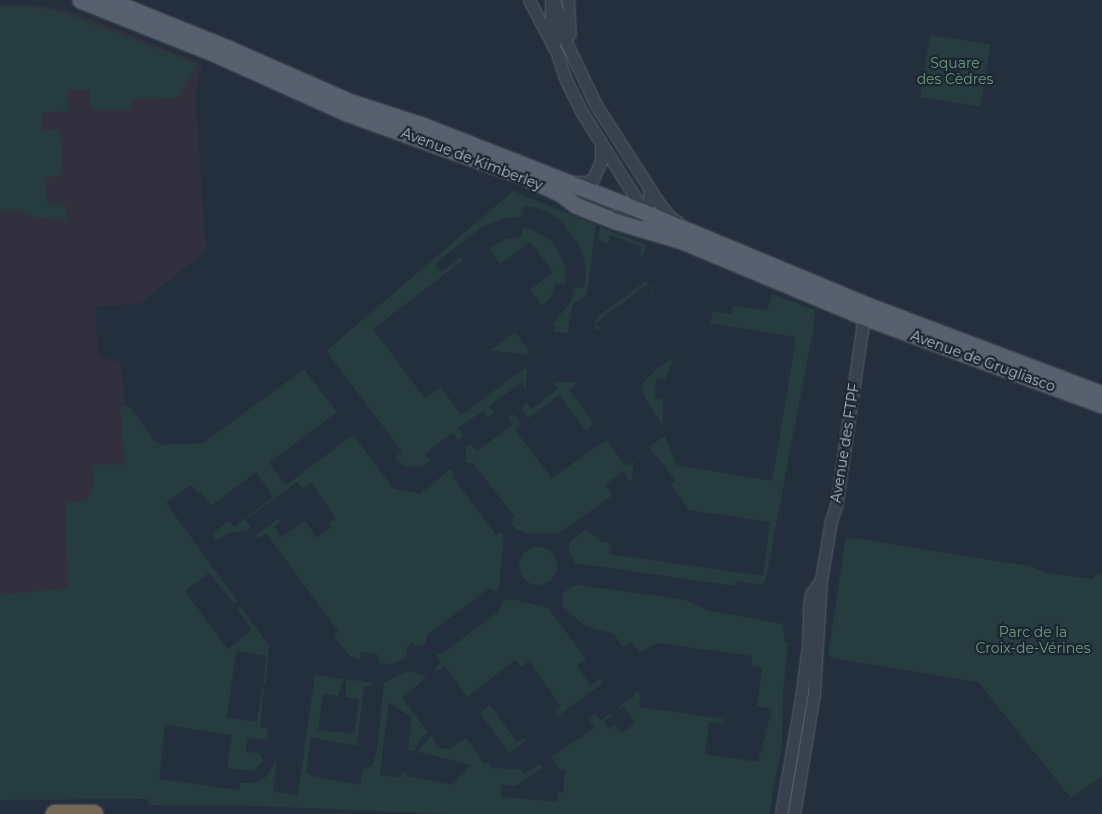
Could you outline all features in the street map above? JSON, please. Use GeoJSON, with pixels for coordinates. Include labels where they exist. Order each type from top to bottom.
{"type":"FeatureCollection","features":[{"type":"Feature","properties":{"kind":"highway"},"geometry":{"type":"LineString","coordinates":[[55,814],[94,814]]}},
{"type":"Feature","properties":{"kind":"main road","name":"Avenue de Kimberley"},"geometry":{"type":"LineString","coordinates":[[80,0],[215,54],[346,113],[498,167],[644,212],[777,268],[865,311]]}},
{"type":"Feature","properties":{"kind":"main road","name":"Avenue de Kimberley"},"geometry":{"type":"LineString","coordinates":[[109,0],[228,48],[351,102],[422,125],[563,188],[575,205],[621,223],[682,241],[865,311]]}},
{"type":"Feature","properties":{"kind":"main road","name":"Avenue de Grugliasco"},"geometry":{"type":"LineString","coordinates":[[865,311],[1102,394]]}},
{"type":"Feature","properties":{"kind":"main road","name":"Avenue de Grugliasco"},"geometry":{"type":"LineString","coordinates":[[865,311],[1102,405]]}},
{"type":"Feature","properties":{"kind":"street"},"geometry":{"type":"LineString","coordinates":[[529,0],[557,53],[577,103],[644,212],[657,226],[682,241]]}},
{"type":"Feature","properties":{"kind":"street"},"geometry":{"type":"LineString","coordinates":[[553,0],[551,21],[557,53]]}},
{"type":"Feature","properties":{"kind":"street"},"geometry":{"type":"LineString","coordinates":[[553,0],[567,44],[576,60]]}},
{"type":"Feature","properties":{"kind":"street"},"geometry":{"type":"LineString","coordinates":[[568,0],[570,35],[583,81],[596,106],[670,217],[742,247],[777,268]]}},
{"type":"Feature","properties":{"kind":"street"},"geometry":{"type":"LineString","coordinates":[[563,188],[593,179],[601,161],[601,144]]}},
{"type":"Feature","properties":{"kind":"street"},"geometry":{"type":"LineString","coordinates":[[644,212],[650,197],[650,189]]}},
{"type":"Feature","properties":{"kind":"street","name":"Avenue des FTPF"},"geometry":{"type":"LineString","coordinates":[[794,814],[814,693],[821,580],[831,521],[836,506],[865,311]]}},
{"type":"Feature","properties":{"kind":"street","name":"Avenue des FTPF"},"geometry":{"type":"LineString","coordinates":[[781,814],[802,692],[811,594],[821,580]]}},
{"type":"Feature","properties":{"kind":"shaded area"},"geometry":{"type":"Polygon","coordinates":[[[0,5],[35,5],[67,11],[202,64],[195,93],[206,251],[140,303],[95,307],[98,355],[121,363],[126,408],[170,468],[0,800],[0,5]]]}},
{"type":"Feature","properties":{"kind":"green space"},"geometry":{"type":"Polygon","coordinates":[[[0,7],[45,8],[73,16],[198,64],[177,98],[131,100],[132,109],[91,110],[90,90],[67,90],[69,111],[41,113],[42,130],[60,130],[63,174],[45,178],[48,204],[65,204],[67,220],[37,218],[19,211],[0,212],[0,7]]]}},
{"type":"Feature","properties":{"kind":"green space","name":"Square des Cèdres"},"geometry":{"type":"Polygon","coordinates":[[[930,35],[990,45],[980,107],[920,97],[930,35]]]}},
{"type":"Feature","properties":{"kind":"green space"},"geometry":{"type":"Polygon","coordinates":[[[513,191],[596,225],[587,294],[572,305],[568,333],[553,332],[556,328],[553,323],[571,302],[575,287],[584,288],[586,275],[584,259],[580,247],[562,222],[549,212],[537,208],[523,206],[522,217],[505,218],[483,226],[435,264],[442,272],[460,257],[462,261],[373,329],[425,399],[441,387],[461,415],[527,367],[526,389],[522,382],[489,406],[494,413],[489,417],[483,411],[458,428],[464,436],[458,440],[452,433],[424,454],[431,461],[421,467],[403,466],[395,458],[402,451],[326,351],[513,191]]]}},
{"type":"Feature","properties":{"kind":"green space"},"geometry":{"type":"Polygon","coordinates":[[[600,227],[646,245],[644,255],[640,255],[641,247],[610,235],[608,244],[598,240],[600,227]]]}},
{"type":"Feature","properties":{"kind":"green space"},"geometry":{"type":"Polygon","coordinates":[[[522,228],[533,230],[550,240],[557,249],[566,268],[565,285],[556,283],[550,298],[542,306],[530,290],[553,272],[530,242],[500,264],[489,249],[504,239],[522,237],[522,228]]]}},
{"type":"Feature","properties":{"kind":"green space"},"geometry":{"type":"Polygon","coordinates":[[[646,281],[654,289],[653,291],[648,284],[596,323],[600,330],[595,330],[595,322],[597,317],[646,281]]]}},
{"type":"Feature","properties":{"kind":"green space"},"geometry":{"type":"Polygon","coordinates":[[[772,294],[815,310],[814,325],[766,578],[762,585],[736,581],[734,586],[575,563],[569,552],[569,547],[571,541],[586,529],[602,542],[611,543],[609,554],[763,576],[770,522],[689,510],[671,485],[675,480],[649,447],[665,436],[677,465],[772,481],[796,337],[710,323],[713,311],[731,314],[733,306],[767,310],[772,294]]]}},
{"type":"Feature","properties":{"kind":"green space"},"geometry":{"type":"Polygon","coordinates":[[[515,332],[529,351],[528,355],[490,351],[515,332]]]}},
{"type":"Feature","properties":{"kind":"green space"},"geometry":{"type":"Polygon","coordinates":[[[674,357],[666,379],[657,378],[654,398],[663,400],[663,426],[646,400],[641,385],[658,368],[674,357]]]}},
{"type":"Feature","properties":{"kind":"green space"},"geometry":{"type":"Polygon","coordinates":[[[304,369],[337,412],[269,463],[286,485],[353,435],[394,489],[420,494],[449,470],[454,472],[453,477],[496,535],[501,532],[504,537],[499,587],[494,592],[490,588],[427,635],[426,644],[415,646],[413,643],[407,647],[406,656],[402,660],[392,664],[379,663],[379,655],[361,652],[360,660],[350,656],[334,637],[338,631],[266,533],[258,539],[256,535],[278,519],[280,522],[274,527],[281,537],[305,521],[317,538],[331,527],[329,523],[336,518],[311,483],[303,489],[297,482],[245,520],[251,527],[246,531],[229,533],[216,540],[212,534],[229,521],[234,527],[273,497],[256,472],[211,506],[201,492],[198,493],[191,485],[166,503],[238,602],[234,604],[209,573],[185,591],[228,649],[252,630],[237,608],[240,606],[269,646],[266,683],[263,683],[266,656],[236,651],[227,718],[257,722],[262,687],[264,688],[260,727],[268,729],[267,740],[247,738],[246,752],[259,753],[264,761],[253,771],[227,768],[232,735],[165,725],[159,779],[239,790],[240,783],[254,783],[265,778],[277,760],[273,792],[298,795],[315,675],[344,679],[338,696],[323,694],[318,730],[354,734],[359,700],[346,697],[346,679],[373,683],[372,687],[364,686],[357,746],[311,737],[306,772],[313,776],[360,785],[363,769],[372,766],[377,749],[384,682],[410,671],[427,677],[402,698],[428,732],[420,739],[415,751],[408,750],[412,718],[389,702],[380,775],[401,778],[402,771],[408,776],[452,785],[471,765],[418,752],[431,735],[438,747],[445,749],[451,748],[466,738],[485,764],[488,762],[492,768],[520,769],[524,774],[540,764],[542,768],[516,786],[502,785],[501,797],[558,802],[558,793],[563,792],[565,770],[559,769],[551,757],[595,728],[588,719],[595,713],[601,720],[611,713],[612,715],[603,722],[609,729],[615,724],[622,733],[635,723],[624,706],[620,709],[619,707],[633,697],[637,690],[640,695],[639,707],[724,719],[723,724],[709,722],[705,754],[758,762],[772,709],[757,706],[762,668],[751,666],[752,656],[659,643],[639,652],[631,641],[623,647],[614,634],[587,627],[563,608],[563,594],[570,587],[579,585],[686,600],[707,610],[783,624],[785,642],[788,642],[783,692],[782,746],[769,814],[448,814],[251,806],[148,805],[148,799],[0,800],[0,595],[68,588],[65,502],[83,501],[89,496],[94,488],[92,465],[125,464],[120,407],[129,406],[155,441],[161,445],[203,443],[304,369]]]}},
{"type":"Feature","properties":{"kind":"green space"},"geometry":{"type":"Polygon","coordinates":[[[553,382],[574,382],[576,384],[569,390],[594,424],[586,431],[559,395],[529,418],[523,412],[522,408],[526,402],[532,409],[558,389],[553,382]]]}},
{"type":"Feature","properties":{"kind":"green space"},"geometry":{"type":"Polygon","coordinates":[[[513,414],[522,424],[515,430],[552,478],[606,440],[626,466],[634,461],[631,482],[623,471],[605,485],[613,495],[558,534],[527,533],[516,529],[511,524],[514,516],[473,463],[466,463],[466,447],[470,444],[477,451],[513,424],[507,416],[513,414]]]}},
{"type":"Feature","properties":{"kind":"green space","name":"Parc de la Croix-de-Vérines"},"geometry":{"type":"Polygon","coordinates":[[[846,537],[1029,566],[1047,573],[1093,579],[1096,573],[1102,574],[1102,776],[1071,798],[978,682],[832,658],[828,655],[846,537]]]}},
{"type":"Feature","properties":{"kind":"green space"},"geometry":{"type":"Polygon","coordinates":[[[538,547],[551,553],[557,566],[551,579],[538,585],[525,579],[519,566],[525,553],[538,547]]]}},
{"type":"Feature","properties":{"kind":"green space"},"geometry":{"type":"Polygon","coordinates":[[[512,599],[548,608],[586,659],[577,666],[591,685],[600,679],[603,683],[558,716],[555,711],[561,706],[529,661],[521,667],[515,660],[467,697],[445,666],[437,671],[435,668],[441,662],[435,653],[442,654],[499,611],[502,602],[512,599]]]}},
{"type":"Feature","properties":{"kind":"green space"},"geometry":{"type":"Polygon","coordinates":[[[490,705],[517,742],[524,738],[525,741],[509,753],[480,713],[490,705]]]}}]}
